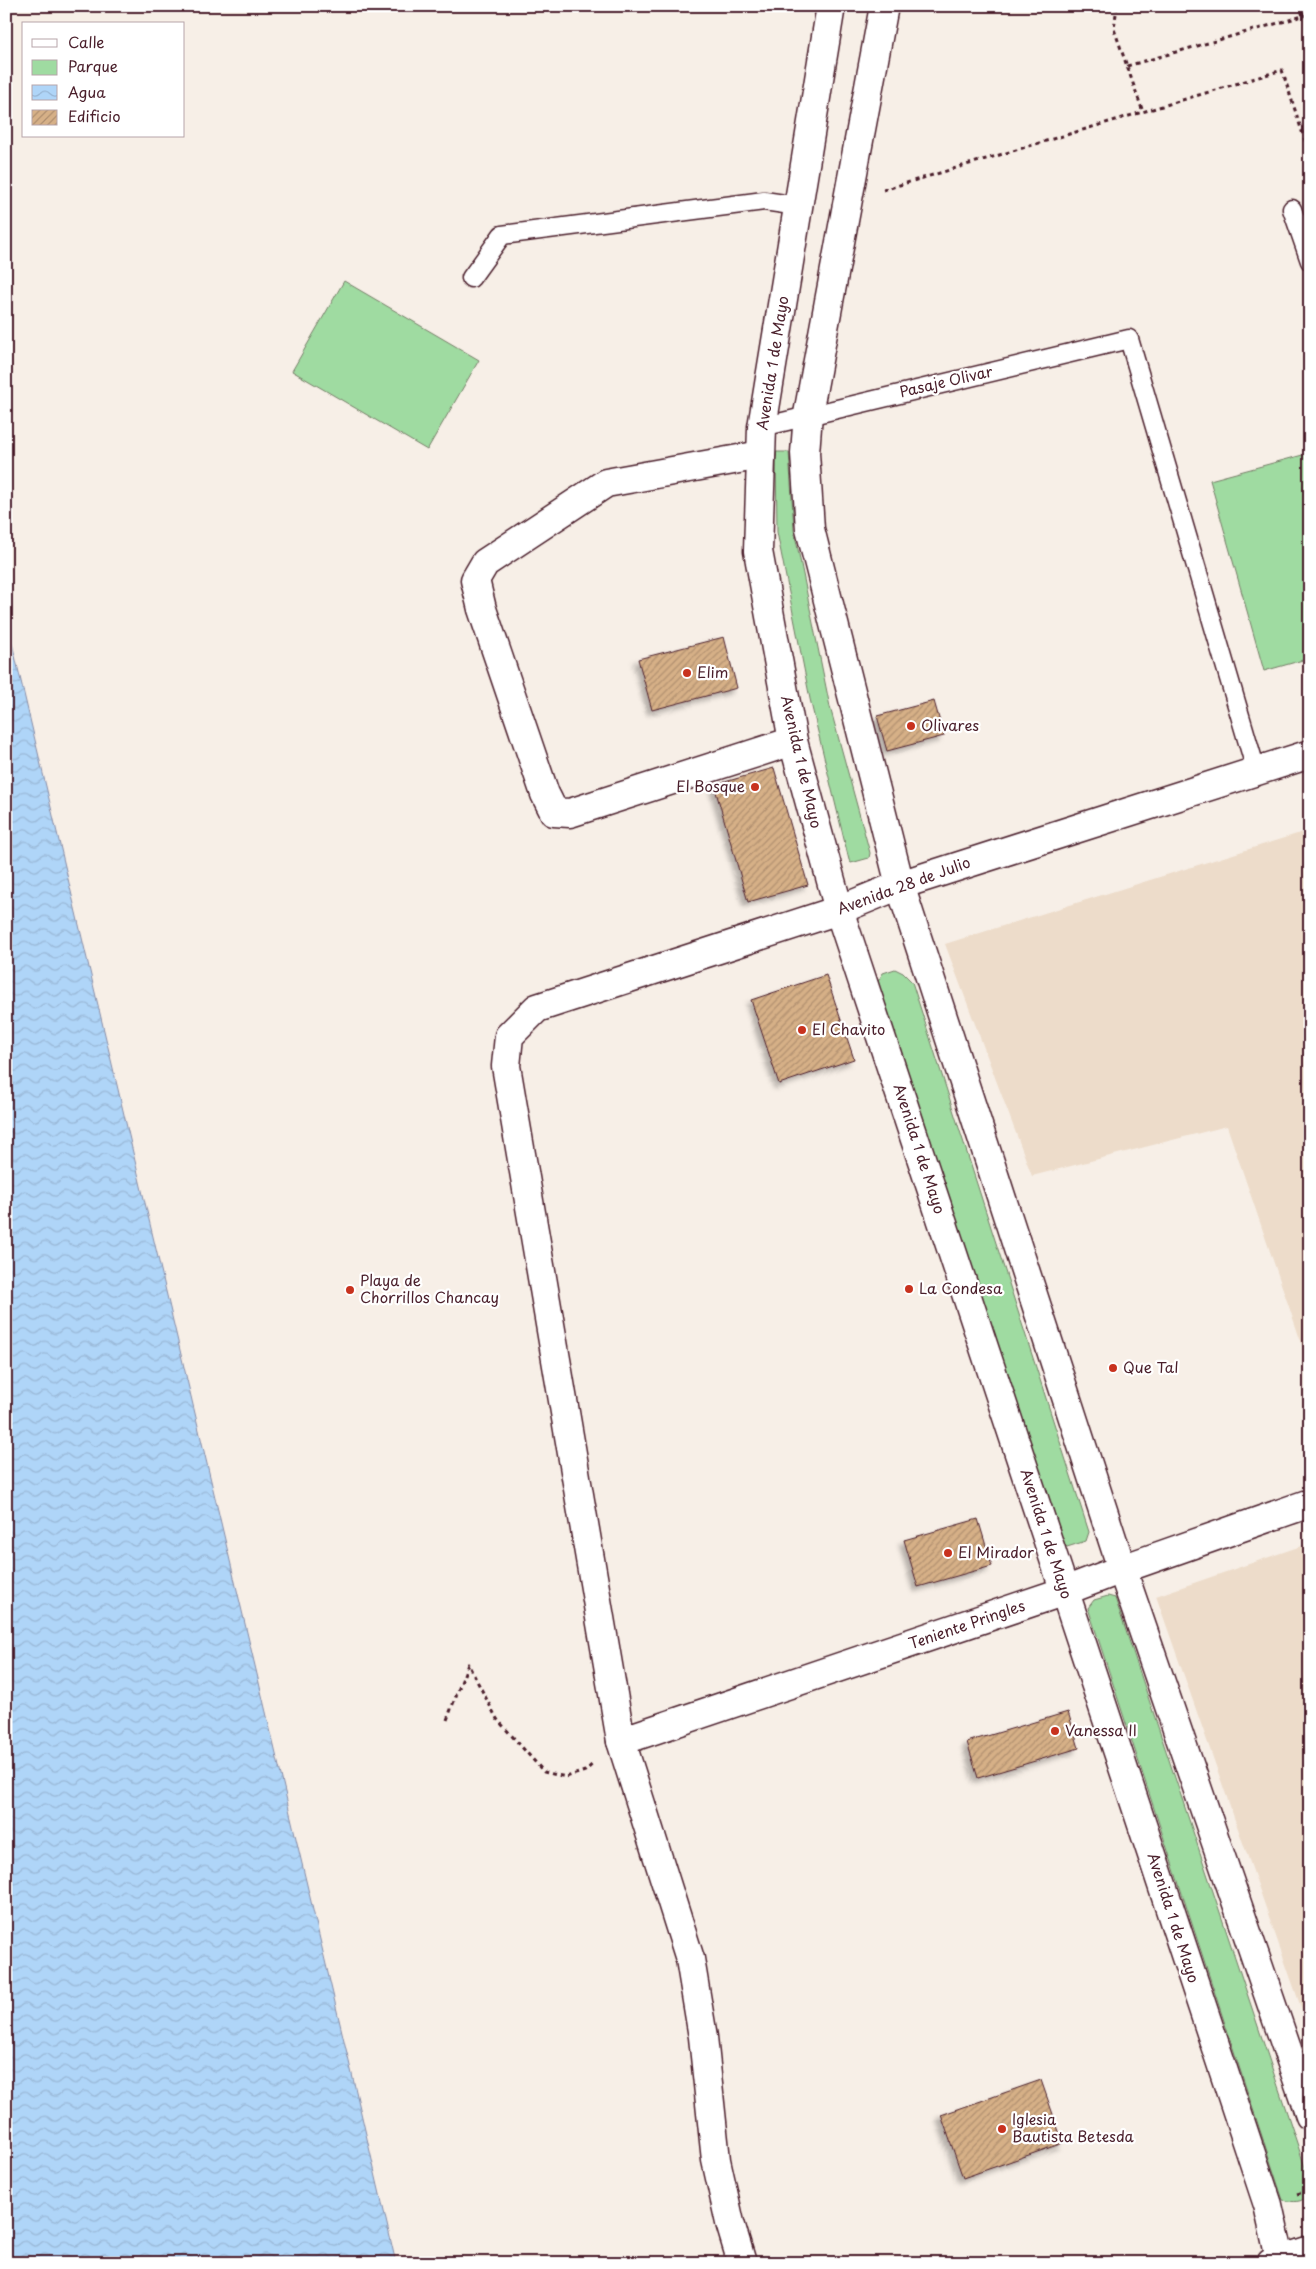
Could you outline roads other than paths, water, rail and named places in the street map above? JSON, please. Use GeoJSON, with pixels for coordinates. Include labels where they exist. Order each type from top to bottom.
{"type":"FeatureCollection","features":[{"type":"Feature","properties":{"kind":"street","name":"Avenida 1 de Mayo"},"geometry":{"type":"LineString","coordinates":[[831,6],[762,426],[758,551],[793,741],[839,910],[1268,2205],[1277,2262]]}},
{"type":"Feature","properties":{"kind":"street"},"geometry":{"type":"LineString","coordinates":[[884,6],[808,414],[805,453],[810,529],[900,885],[1122,1568],[1310,2116]]}},
{"type":"Feature","properties":{"kind":"street"},"geometry":{"type":"LineString","coordinates":[[761,455],[606,483],[485,563],[475,580],[482,609],[545,794],[554,812],[570,813],[793,741]]}},
{"type":"Feature","properties":{"kind":"street","name":"Avenida 28 de Julio"},"geometry":{"type":"LineString","coordinates":[[621,1741],[506,1066],[509,1036],[536,1008],[839,910],[900,885],[1310,754]]}},
{"type":"Feature","properties":{"kind":"street","name":"Teniente Pringles"},"geometry":{"type":"LineString","coordinates":[[621,1741],[1065,1590],[1122,1568],[1310,1504]]}},
{"type":"Feature","properties":{"kind":"street"},"geometry":{"type":"LineString","coordinates":[[621,1741],[690,1958],[703,2036],[716,2160],[730,2223],[742,2263]]}},
{"type":"Feature","properties":{"kind":"street"},"geometry":{"type":"LineString","coordinates":[[1277,2262],[1310,2250]]}},
{"type":"Feature","properties":{"kind":"lane"},"geometry":{"type":"LineString","coordinates":[[471,278],[502,235],[764,201],[798,206]]}},
{"type":"Feature","properties":{"kind":"lane"},"geometry":{"type":"LineString","coordinates":[[1292,209],[1310,261]]}},
{"type":"Feature","properties":{"kind":"lane","name":"Pasaje Olivar"},"geometry":{"type":"LineString","coordinates":[[762,426],[1129,339],[1256,770]]}},
{"type":"Feature","properties":{"kind":"water"},"geometry":{"type":"Polygon","coordinates":[[[6,618],[351,2070],[396,2263],[6,2263],[6,618]]]}},
{"type":"Feature","properties":{"kind":"place","name":"Elim"},"geometry":{"type":"Point","coordinates":[687,673]}},
{"type":"Feature","properties":{"kind":"place","name":"Olivares"},"geometry":{"type":"Point","coordinates":[911,726]}},
{"type":"Feature","properties":{"kind":"place","name":"El Bosque"},"geometry":{"type":"Point","coordinates":[755,787]}},
{"type":"Feature","properties":{"kind":"place","name":"El Chavito"},"geometry":{"type":"Point","coordinates":[802,1030]}},
{"type":"Feature","properties":{"kind":"place","name":"La Condesa"},"geometry":{"type":"Point","coordinates":[909,1289]}},
{"type":"Feature","properties":{"kind":"place","name":"Playa de Chorrillos Chancay"},"geometry":{"type":"Point","coordinates":[350,1290]}},
{"type":"Feature","properties":{"kind":"place","name":"Que Tal"},"geometry":{"type":"Point","coordinates":[1113,1368]}},
{"type":"Feature","properties":{"kind":"place","name":"El Mirador"},"geometry":{"type":"Point","coordinates":[948,1553]}},
{"type":"Feature","properties":{"kind":"place","name":"Vanessa II"},"geometry":{"type":"Point","coordinates":[1055,1731]}},
{"type":"Feature","properties":{"kind":"place","name":"Iglesia Bautista Betesda"},"geometry":{"type":"Point","coordinates":[1002,2129]}}]}
